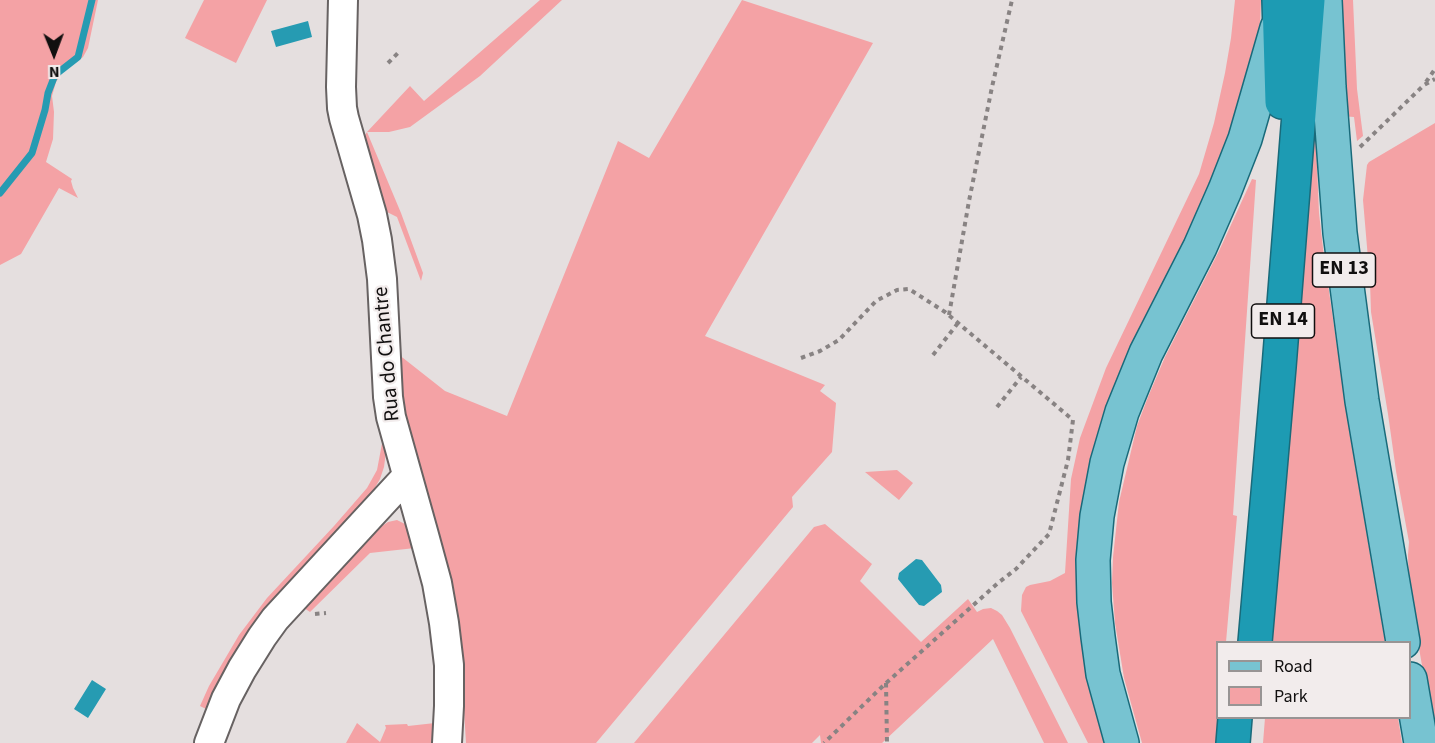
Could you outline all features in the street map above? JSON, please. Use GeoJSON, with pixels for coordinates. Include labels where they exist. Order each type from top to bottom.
{"type":"FeatureCollection","features":[{"type":"Feature","properties":{"kind":"highway","name":"EN 14"},"geometry":{"type":"LineString","coordinates":[[1255,641],[1280,367],[1308,0]]}},
{"type":"Feature","properties":{"kind":"highway","name":"EN 14"},"geometry":{"type":"LineString","coordinates":[[1242,641],[1276,218],[1282,103],[1279,12]]}},
{"type":"Feature","properties":{"kind":"highway"},"geometry":{"type":"LineString","coordinates":[[1233,743],[1235,719]]}},
{"type":"Feature","properties":{"kind":"highway"},"geometry":{"type":"LineString","coordinates":[[1246,743],[1249,719]]}},
{"type":"Feature","properties":{"kind":"main road","name":"EN 13"},"geometry":{"type":"LineString","coordinates":[[1325,0],[1341,244],[1359,377],[1403,641]]}},
{"type":"Feature","properties":{"kind":"main road"},"geometry":{"type":"LineString","coordinates":[[1122,743],[1103,674],[1095,602],[1094,560],[1097,516],[1107,463],[1122,411],[1146,353],[1200,246],[1245,139],[1279,12]]}},
{"type":"Feature","properties":{"kind":"main road"},"geometry":{"type":"LineString","coordinates":[[1411,685],[1420,743]]}},
{"type":"Feature","properties":{"kind":"street","name":"Rua do Chantre"},"geometry":{"type":"LineString","coordinates":[[343,0],[342,108],[378,240],[388,397],[396,435],[437,583],[444,623],[449,664],[447,743]]}},
{"type":"Feature","properties":{"kind":"street"},"geometry":{"type":"LineString","coordinates":[[209,743],[226,699],[242,669],[269,628],[407,476]]}},
{"type":"Feature","properties":{"kind":"path"},"geometry":{"type":"LineString","coordinates":[[949,316],[971,189],[1012,0]]}},
{"type":"Feature","properties":{"kind":"path"},"geometry":{"type":"LineString","coordinates":[[388,63],[400,51]]}},
{"type":"Feature","properties":{"kind":"path"},"geometry":{"type":"LineString","coordinates":[[1335,177],[1365,142],[1424,85],[1435,69]]}},
{"type":"Feature","properties":{"kind":"path"},"geometry":{"type":"LineString","coordinates":[[1424,85],[1435,79]]}},
{"type":"Feature","properties":{"kind":"path"},"geometry":{"type":"LineString","coordinates":[[801,358],[820,351],[839,340],[876,301],[897,290],[909,289],[958,323],[1073,420],[1068,460],[1049,534],[1016,569],[886,683],[824,743]]}},
{"type":"Feature","properties":{"kind":"path"},"geometry":{"type":"LineString","coordinates":[[933,355],[958,323]]}},
{"type":"Feature","properties":{"kind":"path"},"geometry":{"type":"LineString","coordinates":[[997,407],[1021,376]]}},
{"type":"Feature","properties":{"kind":"path"},"geometry":{"type":"LineString","coordinates":[[886,683],[887,743]]}},
{"type":"Feature","properties":{"kind":"green space"},"geometry":{"type":"Polygon","coordinates":[[[0,0],[98,0],[88,48],[83,57],[62,73],[56,82],[52,96],[53,139],[46,162],[72,179],[78,198],[59,188],[21,254],[0,265],[0,0]]]}},
{"type":"Feature","properties":{"kind":"green space"},"geometry":{"type":"Polygon","coordinates":[[[204,0],[267,0],[236,63],[185,38],[204,0]]]}},
{"type":"Feature","properties":{"kind":"green space"},"geometry":{"type":"Polygon","coordinates":[[[540,0],[562,0],[480,76],[410,127],[389,132],[367,132],[410,86],[424,101],[540,0]]]}},
{"type":"Feature","properties":{"kind":"green space"},"geometry":{"type":"Polygon","coordinates":[[[742,0],[873,43],[705,336],[825,385],[820,391],[836,403],[832,452],[792,497],[793,507],[596,743],[466,743],[460,645],[452,583],[409,438],[398,354],[445,391],[507,416],[618,141],[649,158],[742,0]]]}},
{"type":"Feature","properties":{"kind":"green space"},"geometry":{"type":"Polygon","coordinates":[[[1235,0],[1261,0],[1260,30],[1244,103],[1100,457],[1114,743],[1088,743],[1021,611],[1022,595],[1026,587],[1050,581],[1065,573],[1071,479],[1080,438],[1106,368],[1199,174],[1214,123],[1225,73],[1235,0]]]}},
{"type":"Feature","properties":{"kind":"green space"},"geometry":{"type":"Polygon","coordinates":[[[1336,0],[1353,0],[1357,89],[1363,136],[1357,141],[1354,117],[1341,116],[1336,0]]]}},
{"type":"Feature","properties":{"kind":"green space"},"geometry":{"type":"Polygon","coordinates":[[[1315,120],[1319,213],[1324,257],[1349,429],[1385,641],[1272,641],[1308,174],[1315,120]]]}},
{"type":"Feature","properties":{"kind":"green space"},"geometry":{"type":"Polygon","coordinates":[[[1435,123],[1435,741],[1409,590],[1409,542],[1371,312],[1363,200],[1369,162],[1435,123]]]}},
{"type":"Feature","properties":{"kind":"green space"},"geometry":{"type":"Polygon","coordinates":[[[367,132],[423,273],[421,281],[397,217],[385,211],[364,142],[367,132]]]}},
{"type":"Feature","properties":{"kind":"green space"},"geometry":{"type":"Polygon","coordinates":[[[1252,179],[1256,180],[1233,515],[1237,516],[1226,641],[1216,641],[1216,719],[1219,719],[1217,743],[1142,743],[1124,678],[1115,623],[1112,583],[1119,502],[1137,426],[1148,397],[1165,357],[1219,251],[1252,179]]]}},
{"type":"Feature","properties":{"kind":"green space"},"geometry":{"type":"Polygon","coordinates":[[[384,433],[387,444],[384,467],[369,498],[264,611],[233,656],[206,709],[200,706],[239,635],[267,598],[367,488],[377,470],[384,433]]]}},
{"type":"Feature","properties":{"kind":"green space"},"geometry":{"type":"Polygon","coordinates":[[[897,470],[913,483],[899,500],[865,472],[897,470]]]}},
{"type":"Feature","properties":{"kind":"green space"},"geometry":{"type":"Polygon","coordinates":[[[397,520],[407,525],[415,548],[370,553],[310,612],[304,608],[382,526],[397,520]]]}},
{"type":"Feature","properties":{"kind":"green space"},"geometry":{"type":"Polygon","coordinates":[[[825,524],[872,564],[860,581],[921,642],[968,599],[977,612],[991,608],[1002,615],[1068,743],[1044,743],[993,639],[882,743],[821,743],[820,735],[812,743],[634,743],[814,527],[825,524]]]}},
{"type":"Feature","properties":{"kind":"green space"},"geometry":{"type":"Polygon","coordinates":[[[1265,719],[1398,719],[1402,743],[1263,743],[1265,719]]]}},
{"type":"Feature","properties":{"kind":"green space"},"geometry":{"type":"Polygon","coordinates":[[[357,723],[380,742],[386,728],[385,725],[407,724],[408,726],[435,723],[435,743],[346,743],[357,723]]]}},
{"type":"Feature","properties":{"kind":"water"},"geometry":{"type":"Polygon","coordinates":[[[308,21],[312,37],[276,47],[271,31],[308,21]]]}},
{"type":"Feature","properties":{"kind":"water"},"geometry":{"type":"Polygon","coordinates":[[[916,559],[922,560],[941,585],[942,592],[924,606],[919,605],[898,579],[899,573],[916,559]]]}},
{"type":"Feature","properties":{"kind":"water"},"geometry":{"type":"Polygon","coordinates":[[[92,680],[106,689],[88,718],[74,709],[92,680]]]}},
{"type":"Feature","properties":{"kind":"waterway"},"geometry":{"type":"LineString","coordinates":[[0,193],[32,153],[55,75],[78,57],[92,0]]}}]}
